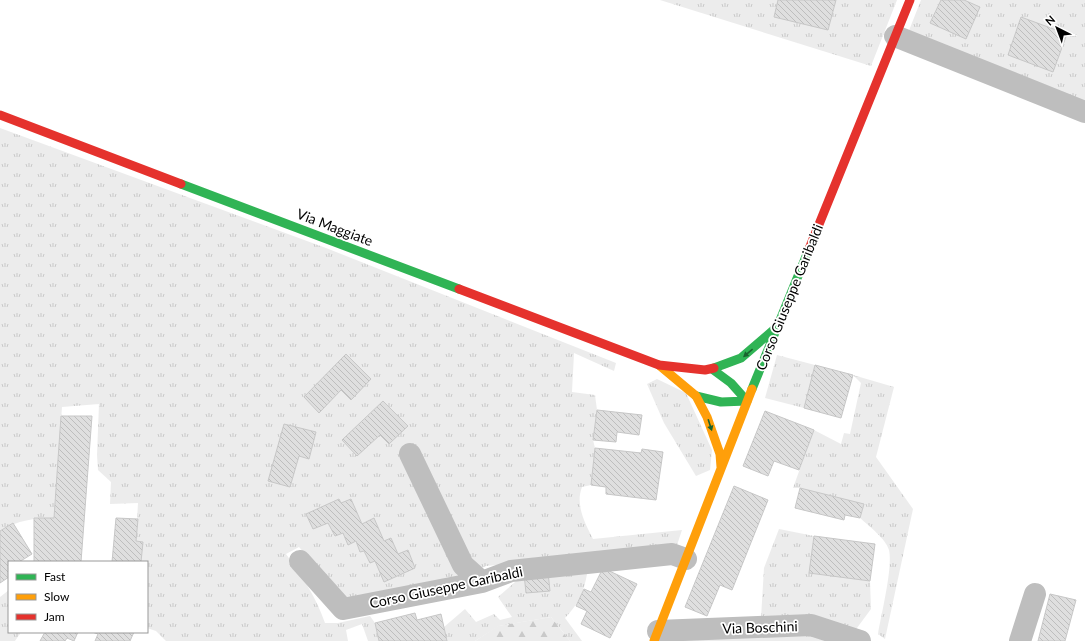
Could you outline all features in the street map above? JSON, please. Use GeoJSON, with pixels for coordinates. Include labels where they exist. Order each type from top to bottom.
{"type":"FeatureCollection","features":[{"type":"Feature","properties":{"kind":"street","name":"Corso Giuseppe Garibaldi"},"geometry":{"type":"LineString","coordinates":[[656,636],[747,400],[910,0]]}},
{"type":"Feature","properties":{"kind":"street"},"geometry":{"type":"LineString","coordinates":[[895,36],[1085,112]]}},
{"type":"Feature","properties":{"kind":"street","name":"Via Maggiate"},"geometry":{"type":"LineString","coordinates":[[0,115],[659,365],[679,368],[712,369],[741,358],[777,327]]}},
{"type":"Feature","properties":{"kind":"street","name":"Via Maggiate"},"geometry":{"type":"LineString","coordinates":[[659,365],[696,396],[711,402],[723,404],[747,400]]}},
{"type":"Feature","properties":{"kind":"street"},"geometry":{"type":"LineString","coordinates":[[712,369],[726,378],[747,400]]}},
{"type":"Feature","properties":{"kind":"street","name":"Via Maggiate"},"geometry":{"type":"LineString","coordinates":[[696,396],[707,417],[720,454],[721,467]]}},
{"type":"Feature","properties":{"kind":"street"},"geometry":{"type":"LineString","coordinates":[[410,454],[463,565],[482,582]]}},
{"type":"Feature","properties":{"kind":"street","name":"Corso Giuseppe Garibaldi"},"geometry":{"type":"LineString","coordinates":[[300,560],[343,609],[482,582],[511,571],[672,554],[686,558]]}},
{"type":"Feature","properties":{"kind":"street"},"geometry":{"type":"LineString","coordinates":[[1020,641],[1035,594]]}},
{"type":"Feature","properties":{"kind":"street","name":"Via Boschini"},"geometry":{"type":"LineString","coordinates":[[656,636],[811,625],[860,641]]}},
{"type":"Feature","properties":{"kind":"green space"},"geometry":{"type":"Polygon","coordinates":[[[660,0],[897,0],[871,66],[660,0]]]}},
{"type":"Feature","properties":{"kind":"green space"},"geometry":{"type":"Polygon","coordinates":[[[921,0],[1085,0],[1085,103],[908,33],[921,0]]]}},
{"type":"Feature","properties":{"kind":"green space"},"geometry":{"type":"Polygon","coordinates":[[[0,128],[326,248],[616,363],[614,371],[574,353],[572,392],[595,395],[597,410],[593,440],[595,448],[591,485],[582,487],[580,494],[580,507],[587,527],[593,539],[682,530],[676,548],[486,566],[456,581],[347,602],[299,547],[286,554],[308,587],[325,623],[338,623],[370,616],[375,623],[379,641],[368,641],[362,624],[346,630],[348,641],[166,641],[156,631],[148,628],[148,561],[141,561],[142,542],[136,541],[138,503],[110,504],[111,482],[98,470],[97,455],[99,404],[62,407],[54,518],[26,520],[0,531],[0,128]]]}},
{"type":"Feature","properties":{"kind":"green space"},"geometry":{"type":"Polygon","coordinates":[[[777,355],[815,365],[804,408],[765,398],[777,355]]]}},
{"type":"Feature","properties":{"kind":"green space"},"geometry":{"type":"Polygon","coordinates":[[[853,375],[894,387],[876,457],[913,509],[885,639],[878,634],[888,579],[890,558],[889,550],[881,537],[860,518],[864,504],[800,488],[793,488],[814,430],[841,444],[844,433],[850,434],[861,383],[853,375]]]}},
{"type":"Feature","properties":{"kind":"green space"},"geometry":{"type":"Polygon","coordinates":[[[657,379],[686,393],[712,450],[710,470],[696,476],[664,423],[647,384],[657,379]]]}},
{"type":"Feature","properties":{"kind":"green space"},"geometry":{"type":"Polygon","coordinates":[[[779,529],[814,536],[809,573],[870,581],[871,609],[854,632],[761,618],[764,568],[779,529]]]}},
{"type":"Feature","properties":{"kind":"green space"},"geometry":{"type":"Polygon","coordinates":[[[588,569],[581,595],[575,606],[565,618],[582,641],[570,641],[551,617],[499,626],[475,641],[447,641],[444,627],[465,609],[476,622],[494,614],[500,620],[512,617],[498,597],[524,574],[588,569]]]}},
{"type":"Feature","properties":{"kind":"green space"},"geometry":{"type":"Polygon","coordinates":[[[8,591],[8,633],[20,633],[15,641],[0,641],[0,597],[8,591]]]}},
{"type":"Feature","properties":{"kind":"green space"},"geometry":{"type":"Polygon","coordinates":[[[551,617],[570,641],[475,641],[498,626],[551,617]]]}},
{"type":"Feature","properties":{"kind":"green space"},"geometry":{"type":"Polygon","coordinates":[[[802,632],[829,641],[671,641],[802,632]]]}},
{"type":"Feature","properties":{"kind":"building"},"geometry":{"type":"Polygon","coordinates":[[[778,0],[836,0],[828,30],[774,17],[778,0]]]}},
{"type":"Feature","properties":{"kind":"building"},"geometry":{"type":"Polygon","coordinates":[[[941,0],[964,0],[980,7],[966,39],[930,23],[941,0]]]}},
{"type":"Feature","properties":{"kind":"building"},"geometry":{"type":"Polygon","coordinates":[[[1021,17],[1067,34],[1053,72],[1008,55],[1021,17]]]}},
{"type":"Feature","properties":{"kind":"building"},"geometry":{"type":"Polygon","coordinates":[[[346,354],[371,379],[351,400],[341,390],[319,413],[304,397],[346,354]]]}},
{"type":"Feature","properties":{"kind":"building"},"geometry":{"type":"Polygon","coordinates":[[[815,365],[853,375],[841,418],[804,408],[815,365]]]}},
{"type":"Feature","properties":{"kind":"building"},"geometry":{"type":"Polygon","coordinates":[[[383,401],[408,426],[389,444],[380,435],[357,456],[342,440],[383,401]]]}},
{"type":"Feature","properties":{"kind":"building"},"geometry":{"type":"Polygon","coordinates":[[[597,410],[642,415],[639,435],[617,432],[616,442],[593,440],[597,410]]]}},
{"type":"Feature","properties":{"kind":"building"},"geometry":{"type":"Polygon","coordinates":[[[765,411],[814,430],[799,470],[774,461],[768,476],[743,466],[765,411]]]}},
{"type":"Feature","properties":{"kind":"building"},"geometry":{"type":"Polygon","coordinates":[[[61,416],[92,416],[81,561],[34,561],[34,518],[54,518],[61,416]]]}},
{"type":"Feature","properties":{"kind":"building"},"geometry":{"type":"Polygon","coordinates":[[[284,424],[316,432],[309,459],[299,456],[290,487],[268,481],[284,424]]]}},
{"type":"Feature","properties":{"kind":"building"},"geometry":{"type":"Polygon","coordinates":[[[595,448],[641,453],[642,449],[663,452],[656,500],[606,494],[606,487],[591,485],[595,448]]]}},
{"type":"Feature","properties":{"kind":"building"},"geometry":{"type":"Polygon","coordinates":[[[734,486],[768,500],[732,590],[720,585],[707,616],[685,607],[734,486]]]}},
{"type":"Feature","properties":{"kind":"building"},"geometry":{"type":"Polygon","coordinates":[[[800,488],[864,504],[860,518],[845,515],[844,520],[795,508],[800,488]]]}},
{"type":"Feature","properties":{"kind":"building"},"geometry":{"type":"Polygon","coordinates":[[[339,499],[341,503],[351,499],[362,524],[374,518],[384,541],[391,538],[398,554],[408,550],[415,568],[384,582],[375,561],[370,563],[364,551],[360,552],[356,541],[348,545],[343,533],[335,536],[328,523],[313,529],[306,514],[339,499]]]}},
{"type":"Feature","properties":{"kind":"building"},"geometry":{"type":"Polygon","coordinates":[[[116,518],[138,519],[136,541],[143,542],[141,561],[112,561],[116,518]]]}},
{"type":"Feature","properties":{"kind":"building"},"geometry":{"type":"Polygon","coordinates":[[[13,523],[32,554],[21,561],[8,561],[8,578],[0,583],[0,531],[13,523]]]}},
{"type":"Feature","properties":{"kind":"building"},"geometry":{"type":"Polygon","coordinates":[[[814,536],[875,544],[870,581],[809,573],[814,536]]]}},
{"type":"Feature","properties":{"kind":"building"},"geometry":{"type":"Polygon","coordinates":[[[603,568],[637,584],[610,638],[581,624],[587,611],[576,606],[584,589],[591,592],[603,568]]]}},
{"type":"Feature","properties":{"kind":"building"},"geometry":{"type":"Polygon","coordinates":[[[548,572],[550,591],[526,593],[524,574],[548,572]]]}},
{"type":"Feature","properties":{"kind":"building"},"geometry":{"type":"Polygon","coordinates":[[[1050,594],[1076,600],[1065,641],[1038,641],[1050,594]]]}},
{"type":"Feature","properties":{"kind":"building"},"geometry":{"type":"Polygon","coordinates":[[[415,613],[417,620],[441,614],[447,641],[379,641],[375,623],[415,613]]]}},
{"type":"Feature","properties":{"kind":"building"},"geometry":{"type":"Polygon","coordinates":[[[44,633],[78,633],[74,641],[67,638],[65,641],[40,641],[44,633]]]}},
{"type":"Feature","properties":{"kind":"building"},"geometry":{"type":"Polygon","coordinates":[[[95,633],[134,633],[130,641],[95,641],[98,634],[95,633]]]}},
{"type":"Feature","properties":{"kind":"traffic: fast"},"geometry":{"type":"LineString","coordinates":[[181,184],[459,289]]}},
{"type":"Feature","properties":{"kind":"traffic: fast"},"geometry":{"type":"LineString","coordinates":[[752,389],[809,249]]}},
{"type":"Feature","properties":{"kind":"traffic: fast"},"geometry":{"type":"LineString","coordinates":[[714,368],[741,358],[777,327]]}},
{"type":"Feature","properties":{"kind":"traffic: fast"},"geometry":{"type":"LineString","coordinates":[[696,396],[721,402],[747,401],[731,383],[712,369]]}},
{"type":"Feature","properties":{"kind":"traffic: slow"},"geometry":{"type":"LineString","coordinates":[[659,365],[696,396],[707,417],[720,454],[721,467]]}},
{"type":"Feature","properties":{"kind":"traffic: slow"},"geometry":{"type":"LineString","coordinates":[[654,641],[752,389]]}},
{"type":"Feature","properties":{"kind":"traffic: jam"},"geometry":{"type":"LineString","coordinates":[[809,249],[910,0]]}},
{"type":"Feature","properties":{"kind":"traffic: jam"},"geometry":{"type":"LineString","coordinates":[[0,115],[181,184]]}},
{"type":"Feature","properties":{"kind":"traffic: jam"},"geometry":{"type":"LineString","coordinates":[[459,289],[659,365],[705,370],[714,368]]}}]}
